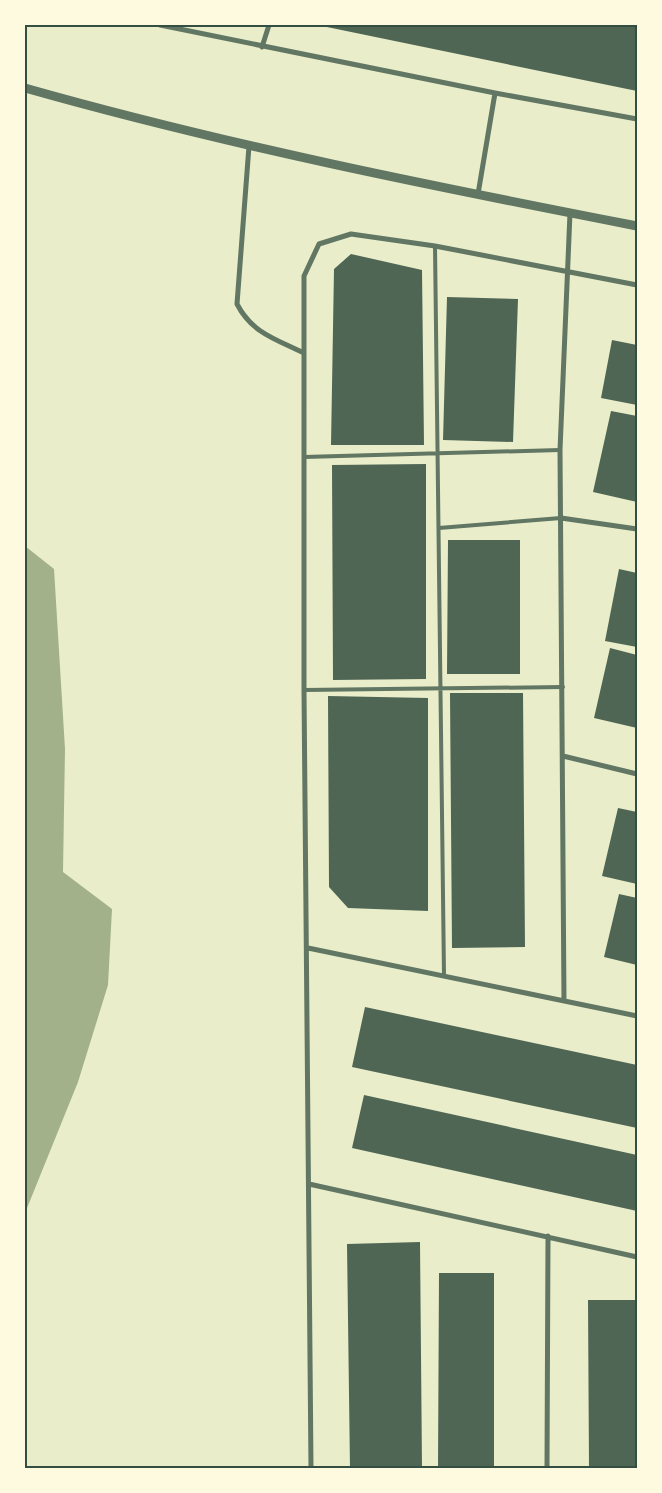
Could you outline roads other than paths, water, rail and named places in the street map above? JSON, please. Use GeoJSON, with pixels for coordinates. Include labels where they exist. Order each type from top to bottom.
{"type":"FeatureCollection","features":[{"type":"Feature","properties":{"kind":"street"},"geometry":{"type":"LineString","coordinates":[[160,25],[495,93],[637,119]]}},
{"type":"Feature","properties":{"kind":"street"},"geometry":{"type":"LineString","coordinates":[[262,46],[269,25]]}},
{"type":"Feature","properties":{"kind":"street"},"geometry":{"type":"LineString","coordinates":[[25,88],[249,146],[637,226]]}},
{"type":"Feature","properties":{"kind":"street"},"geometry":{"type":"LineString","coordinates":[[478,194],[495,93]]}},
{"type":"Feature","properties":{"kind":"street"},"geometry":{"type":"LineString","coordinates":[[249,146],[237,304],[244,319],[260,332],[304,353]]}},
{"type":"Feature","properties":{"kind":"street"},"geometry":{"type":"LineString","coordinates":[[564,1001],[560,450],[570,213]]}},
{"type":"Feature","properties":{"kind":"street"},"geometry":{"type":"LineString","coordinates":[[311,1468],[308,948],[304,690],[304,276],[319,244],[351,234],[435,246],[637,285]]}},
{"type":"Feature","properties":{"kind":"street"},"geometry":{"type":"LineString","coordinates":[[561,518],[637,530]]}},
{"type":"Feature","properties":{"kind":"street"},"geometry":{"type":"LineString","coordinates":[[563,756],[637,774]]}},
{"type":"Feature","properties":{"kind":"street"},"geometry":{"type":"LineString","coordinates":[[308,948],[637,1016]]}},
{"type":"Feature","properties":{"kind":"street"},"geometry":{"type":"LineString","coordinates":[[309,1184],[637,1257]]}},
{"type":"Feature","properties":{"kind":"street"},"geometry":{"type":"LineString","coordinates":[[547,1468],[548,1236]]}},
{"type":"Feature","properties":{"kind":"lane"},"geometry":{"type":"LineString","coordinates":[[435,246],[444,976]]}},
{"type":"Feature","properties":{"kind":"lane"},"geometry":{"type":"LineString","coordinates":[[304,457],[560,450]]}},
{"type":"Feature","properties":{"kind":"lane"},"geometry":{"type":"LineString","coordinates":[[438,528],[561,518]]}},
{"type":"Feature","properties":{"kind":"lane"},"geometry":{"type":"LineString","coordinates":[[304,690],[562,687]]}}]}
